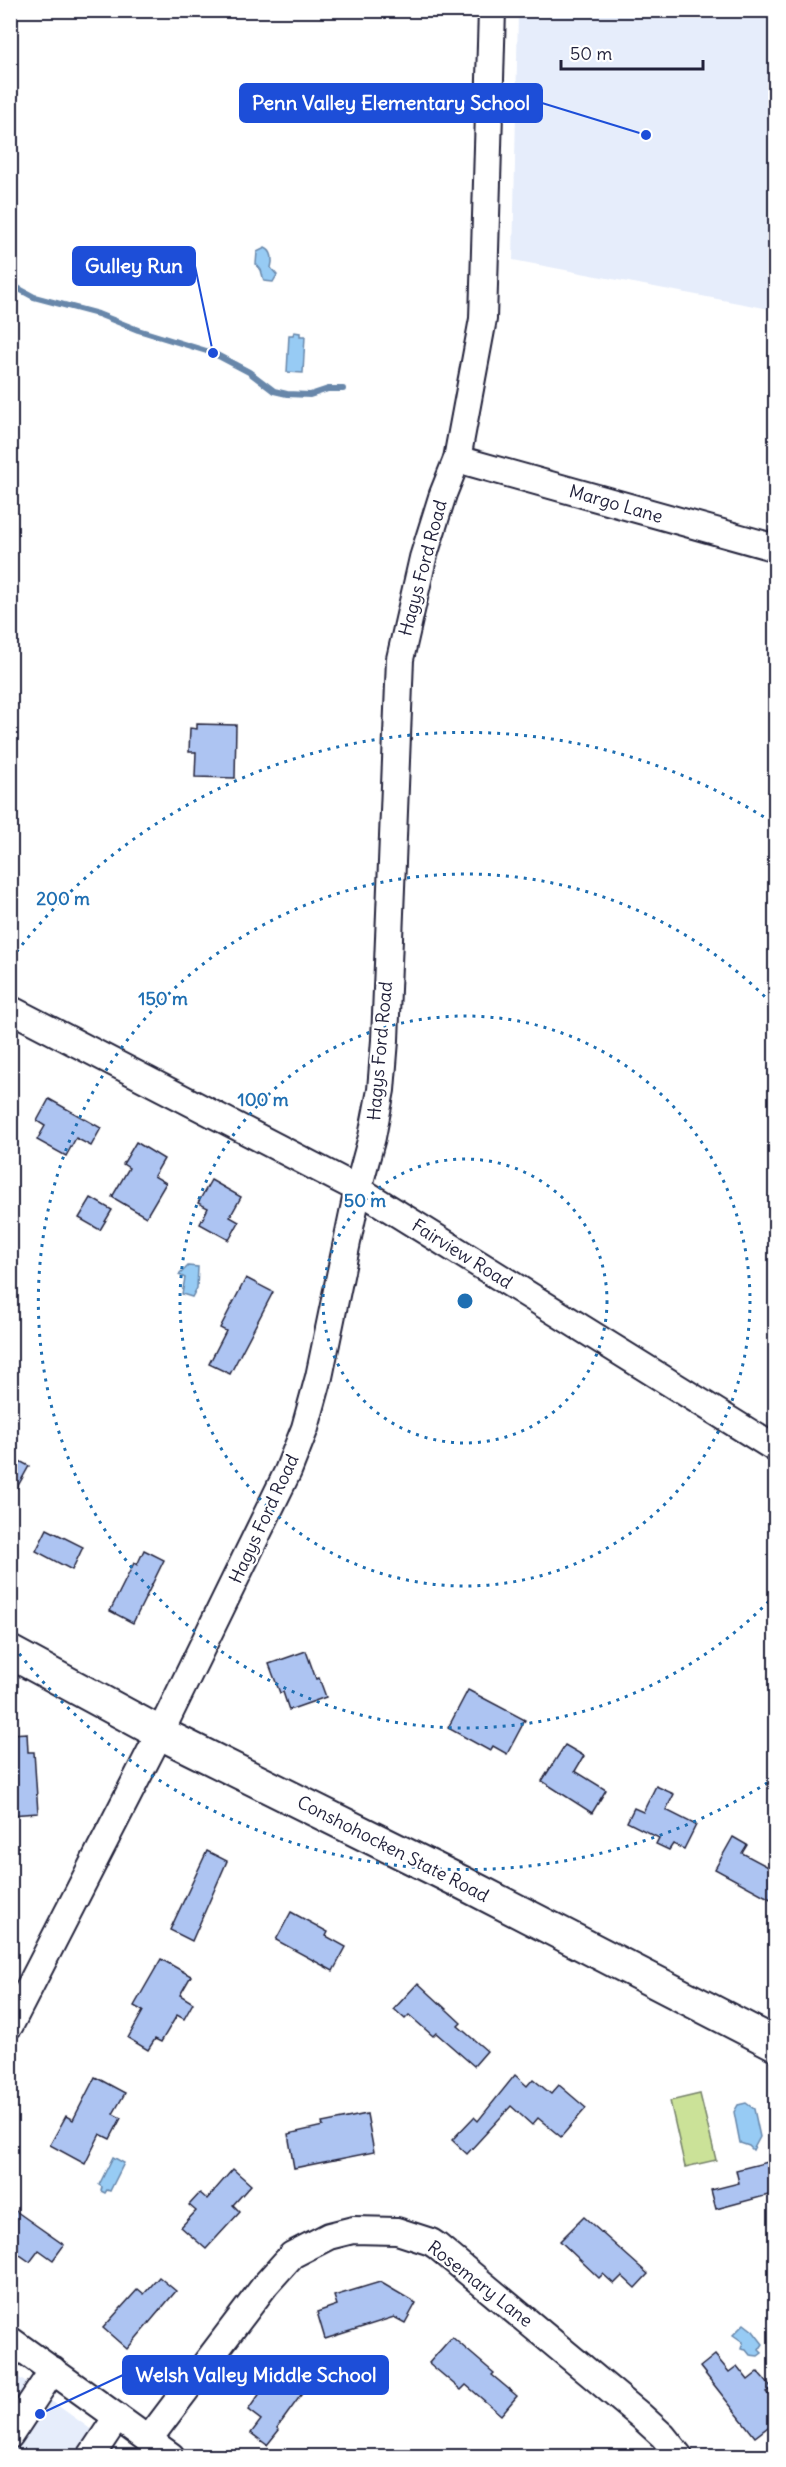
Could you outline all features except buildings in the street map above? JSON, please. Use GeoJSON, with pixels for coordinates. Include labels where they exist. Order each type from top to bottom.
{"type":"FeatureCollection","features":[{"type":"Feature","properties":{"kind":"main road","name":"Conshohocken State Road"},"geometry":{"type":"LineString","coordinates":[[10,1652],[160,1733],[463,1883],[776,2044]]}},
{"type":"Feature","properties":{"kind":"street","name":"Hagys Ford Road"},"geometry":{"type":"LineString","coordinates":[[10,2025],[160,1733],[288,1471],[305,1428],[334,1310],[358,1189],[372,1137],[382,1070],[400,659],[423,558],[443,494],[457,459],[483,319],[492,10]]}},
{"type":"Feature","properties":{"kind":"street","name":"Margo Lane"},"geometry":{"type":"LineString","coordinates":[[457,459],[776,548]]}},
{"type":"Feature","properties":{"kind":"street","name":"Fairview Road"},"geometry":{"type":"LineString","coordinates":[[10,1009],[358,1189],[776,1449]]}},
{"type":"Feature","properties":{"kind":"street","name":"Rosemary Lane"},"geometry":{"type":"LineString","coordinates":[[148,2440],[266,2284],[292,2254],[329,2236],[352,2230],[375,2229],[397,2231],[437,2246],[641,2416],[663,2436],[679,2457]]}},
{"type":"Feature","properties":{"kind":"street"},"geometry":{"type":"LineString","coordinates":[[10,2340],[170,2456]]}},
{"type":"Feature","properties":{"kind":"street"},"geometry":{"type":"LineString","coordinates":[[10,2435],[19,2406],[53,2370]]}},
{"type":"Feature","properties":{"kind":"street"},"geometry":{"type":"LineString","coordinates":[[91,2457],[117,2417]]}},
{"type":"Feature","properties":{"kind":"shaded area"},"geometry":{"type":"Polygon","coordinates":[[[518,11],[775,11],[775,310],[513,260],[518,11]]]}},
{"type":"Feature","properties":{"kind":"shaded area"},"geometry":{"type":"Polygon","coordinates":[[[11,2372],[128,2456],[11,2456],[11,2372]]]}},
{"type":"Feature","properties":{"kind":"green space"},"geometry":{"type":"Polygon","coordinates":[[[700,2094],[716,2160],[685,2167],[670,2101],[700,2094]]]}},
{"type":"Feature","properties":{"kind":"water"},"geometry":{"type":"Polygon","coordinates":[[[265,248],[271,254],[271,268],[277,275],[273,282],[264,281],[261,270],[256,264],[257,252],[265,248]]]}},
{"type":"Feature","properties":{"kind":"water"},"geometry":{"type":"Polygon","coordinates":[[[294,332],[305,336],[303,373],[287,372],[289,335],[293,335],[294,332]]]}},
{"type":"Feature","properties":{"kind":"water"},"geometry":{"type":"Polygon","coordinates":[[[188,1266],[198,1267],[197,1288],[192,1297],[182,1294],[185,1278],[179,1275],[188,1266]]]}},
{"type":"Feature","properties":{"kind":"water"},"geometry":{"type":"Polygon","coordinates":[[[746,2103],[754,2109],[760,2137],[753,2150],[740,2143],[734,2112],[738,2105],[746,2103]]]}},
{"type":"Feature","properties":{"kind":"water"},"geometry":{"type":"Polygon","coordinates":[[[113,2157],[124,2163],[110,2191],[107,2190],[105,2193],[101,2191],[102,2187],[99,2185],[113,2157]]]}},
{"type":"Feature","properties":{"kind":"water"},"geometry":{"type":"Polygon","coordinates":[[[744,2324],[763,2344],[759,2350],[762,2353],[758,2356],[750,2355],[746,2350],[741,2349],[743,2342],[733,2335],[744,2324]]]}},
{"type":"Feature","properties":{"kind":"waterway"},"geometry":{"type":"LineString","coordinates":[[10,284],[34,297],[98,314],[138,330],[213,353],[249,372],[274,391],[310,395],[328,389],[343,389]]}},
{"type":"Feature","properties":{"kind":"place","name":"Penn Valley Elementary School"},"geometry":{"type":"Point","coordinates":[646,135]}},
{"type":"Feature","properties":{"kind":"place","name":"Gulley Run"},"geometry":{"type":"Point","coordinates":[213,353]}},
{"type":"Feature","properties":{"kind":"place","name":"Welsh Valley Middle School"},"geometry":{"type":"Point","coordinates":[40,2414]}}]}
